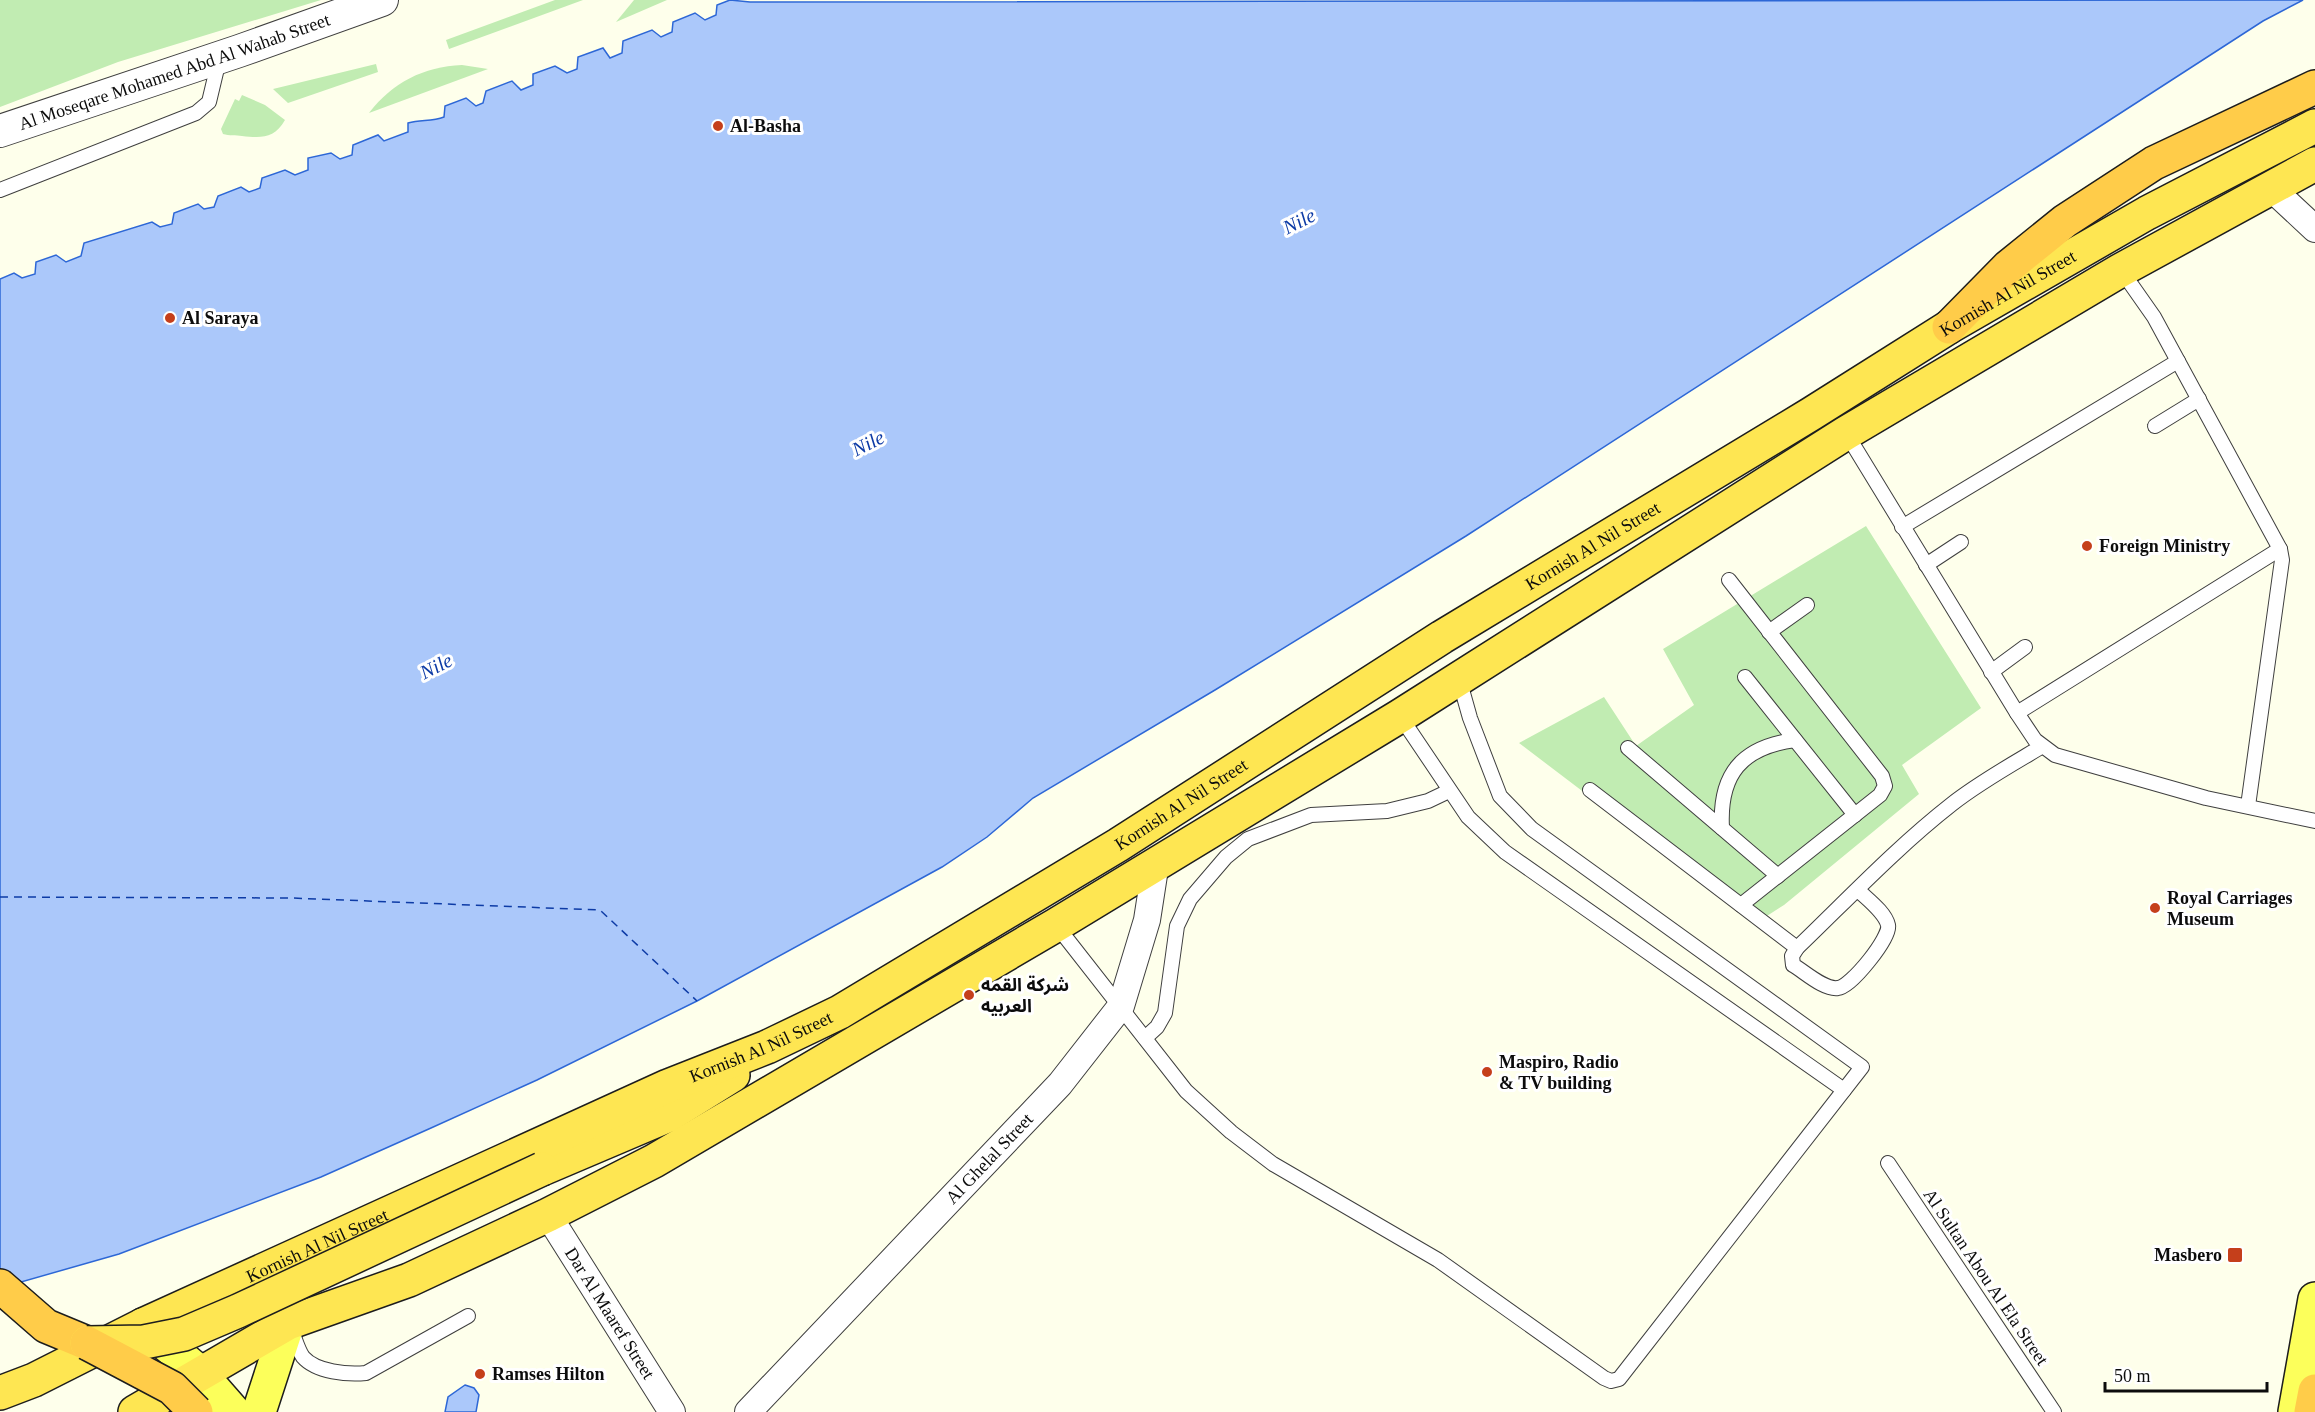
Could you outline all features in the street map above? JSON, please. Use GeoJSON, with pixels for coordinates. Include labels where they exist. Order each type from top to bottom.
{"type":"FeatureCollection","features":[{"type":"Feature","properties":{"kind":"highway"},"geometry":{"type":"LineString","coordinates":[[1949,327],[2008,267],[2065,221],[2154,163],[2315,87]]}},
{"type":"Feature","properties":{"kind":"highway","name":"Kornish Al Nil Street"},"geometry":{"type":"LineString","coordinates":[[0,1393],[34,1380],[143,1325],[668,1086],[766,1047],[840,1012],[1118,845],[1442,637],[1811,414],[1949,327],[2147,213],[2315,126]]}},
{"type":"Feature","properties":{"kind":"highway","name":"Kornish Al Nil Street"},"geometry":{"type":"LineString","coordinates":[[151,1408],[199,1372],[298,1319],[409,1280],[548,1215],[654,1161],[1056,925],[1156,862],[1400,716],[1846,433],[2121,270],[2315,164]]}},
{"type":"Feature","properties":{"kind":"highway"},"geometry":{"type":"LineString","coordinates":[[87,1344],[144,1342],[184,1334],[542,1168],[669,1115],[726,1081],[766,1047]]}},
{"type":"Feature","properties":{"kind":"highway"},"geometry":{"type":"LineString","coordinates":[[277,1265],[264,1275],[260,1284],[264,1296],[298,1319]]}},
{"type":"Feature","properties":{"kind":"highway"},"geometry":{"type":"LineString","coordinates":[[0,1286],[46,1326],[87,1344],[172,1388],[196,1412]]}},
{"type":"Feature","properties":{"kind":"highway"},"geometry":{"type":"LineString","coordinates":[[2311,1412],[2315,1391]]}},
{"type":"Feature","properties":{"kind":"main road"},"geometry":{"type":"LineString","coordinates":[[2295,1412],[2315,1299]]}},
{"type":"Feature","properties":{"kind":"main road"},"geometry":{"type":"LineString","coordinates":[[259,1412],[298,1319]]}},
{"type":"Feature","properties":{"kind":"main road"},"geometry":{"type":"LineString","coordinates":[[143,1325],[199,1372],[234,1412]]}},
{"type":"Feature","properties":{"kind":"street","name":"Al Moseqare Mohamed Abd Al Wahab Street"},"geometry":{"type":"LineString","coordinates":[[0,131],[219,58],[373,2]]}},
{"type":"Feature","properties":{"kind":"street"},"geometry":{"type":"LineString","coordinates":[[2271,188],[2315,229]]}},
{"type":"Feature","properties":{"kind":"street","name":"Al Ghelal Street"},"geometry":{"type":"LineString","coordinates":[[748,1412],[1060,1084],[1121,1006],[1147,920],[1156,862]]}},
{"type":"Feature","properties":{"kind":"street","name":"Dar Al Maaref Street"},"geometry":{"type":"LineString","coordinates":[[548,1215],[672,1412]]}},
{"type":"Feature","properties":{"kind":"lane"},"geometry":{"type":"LineString","coordinates":[[0,190],[196,113],[209,102],[219,58]]}},
{"type":"Feature","properties":{"kind":"lane"},"geometry":{"type":"LineString","coordinates":[[2121,270],[2154,317],[2280,549],[2282,560],[2274,628],[2248,806]]}},
{"type":"Feature","properties":{"kind":"lane"},"geometry":{"type":"LineString","coordinates":[[1902,527],[2178,361]]}},
{"type":"Feature","properties":{"kind":"lane"},"geometry":{"type":"LineString","coordinates":[[2155,426],[2199,399]]}},
{"type":"Feature","properties":{"kind":"lane"},"geometry":{"type":"LineString","coordinates":[[1846,433],[1991,672],[2042,747],[2055,755],[2206,798],[2315,821]]}},
{"type":"Feature","properties":{"kind":"lane"},"geometry":{"type":"LineString","coordinates":[[1926,565],[1960,542]]}},
{"type":"Feature","properties":{"kind":"lane"},"geometry":{"type":"LineString","coordinates":[[2017,713],[2280,549]]}},
{"type":"Feature","properties":{"kind":"lane"},"geometry":{"type":"LineString","coordinates":[[1729,580],[1884,780],[1885,786],[1880,795],[1741,905]]}},
{"type":"Feature","properties":{"kind":"lane"},"geometry":{"type":"LineString","coordinates":[[1769,632],[1807,605]]}},
{"type":"Feature","properties":{"kind":"lane"},"geometry":{"type":"LineString","coordinates":[[1991,672],[2025,647]]}},
{"type":"Feature","properties":{"kind":"lane"},"geometry":{"type":"LineString","coordinates":[[1745,677],[1855,815]]}},
{"type":"Feature","properties":{"kind":"lane"},"geometry":{"type":"LineString","coordinates":[[1056,925],[1186,1091],[1231,1132],[1274,1164],[1438,1260],[1611,1381],[1619,1379],[1862,1067],[1532,829],[1500,796],[1470,718],[1460,679]]}},
{"type":"Feature","properties":{"kind":"lane"},"geometry":{"type":"LineString","coordinates":[[1400,716],[1468,817],[1505,852],[1844,1090]]}},
{"type":"Feature","properties":{"kind":"lane"},"geometry":{"type":"LineString","coordinates":[[1722,828],[1721,805],[1726,783],[1737,766],[1750,753],[1772,743],[1795,740]]}},
{"type":"Feature","properties":{"kind":"lane"},"geometry":{"type":"LineString","coordinates":[[1858,890],[1884,916],[1889,927],[1886,937],[1849,983],[1838,988],[1827,986],[1793,965],[1792,956],[1797,948],[1858,890],[1954,802],[2042,747]]}},
{"type":"Feature","properties":{"kind":"lane"},"geometry":{"type":"LineString","coordinates":[[1628,748],[1778,876]]}},
{"type":"Feature","properties":{"kind":"lane"},"geometry":{"type":"LineString","coordinates":[[1590,790],[1797,948]]}},
{"type":"Feature","properties":{"kind":"lane"},"geometry":{"type":"LineString","coordinates":[[1145,1038],[1157,1027],[1165,1013],[1177,926],[1190,899],[1220,863],[1248,839],[1311,815],[1387,811],[1428,801],[1449,791]]}},
{"type":"Feature","properties":{"kind":"lane","name":"Al Sultan Abou Al Ela Street"},"geometry":{"type":"LineString","coordinates":[[1888,1163],[2054,1412]]}},
{"type":"Feature","properties":{"kind":"lane"},"geometry":{"type":"LineString","coordinates":[[298,1319],[303,1356],[312,1364],[352,1374],[366,1373],[468,1316]]}},
{"type":"Feature","properties":{"kind":"green space"},"geometry":{"type":"Polygon","coordinates":[[[0,0],[321,0],[118,62],[0,107],[0,0]]]}},
{"type":"Feature","properties":{"kind":"green space"},"geometry":{"type":"Polygon","coordinates":[[[555,0],[583,0],[449,49],[446,40],[555,0]]]}},
{"type":"Feature","properties":{"kind":"green space"},"geometry":{"type":"Polygon","coordinates":[[[634,0],[667,0],[616,22],[634,0]]]}},
{"type":"Feature","properties":{"kind":"green space"},"geometry":{"type":"Polygon","coordinates":[[[376,64],[378,72],[288,103],[273,89],[376,64]]]}},
{"type":"Feature","properties":{"kind":"green space"},"geometry":{"type":"Polygon","coordinates":[[[462,65],[488,69],[369,113],[388,93],[410,78],[434,69],[462,65]]]}},
{"type":"Feature","properties":{"kind":"green space"},"geometry":{"type":"Polygon","coordinates":[[[242,95],[265,105],[285,120],[281,126],[272,134],[261,137],[223,134],[221,129],[235,99],[239,101],[242,95]]]}},
{"type":"Feature","properties":{"kind":"green space"},"geometry":{"type":"Polygon","coordinates":[[[1866,526],[1981,708],[1902,765],[1919,794],[1784,905],[1756,923],[1519,743],[1604,697],[1636,746],[1694,705],[1663,649],[1866,526]]]}},
{"type":"Feature","properties":{"kind":"water","name":"Nile"},"geometry":{"type":"Polygon","coordinates":[[[730,0],[750,2],[2303,0],[2263,21],[1466,536],[1215,690],[1033,798],[987,837],[942,867],[697,1001],[537,1080],[431,1128],[321,1177],[119,1254],[0,1288],[0,279],[14,273],[22,278],[35,274],[36,262],[56,255],[66,262],[81,256],[84,243],[152,222],[160,227],[172,224],[174,213],[198,204],[204,209],[214,207],[218,196],[241,187],[249,192],[260,188],[262,178],[285,170],[295,175],[308,170],[308,158],[331,153],[340,159],[352,155],[353,145],[378,135],[384,141],[408,132],[408,123],[444,117],[445,106],[466,98],[476,106],[483,103],[486,91],[512,81],[521,90],[533,85],[533,74],[555,66],[567,73],[577,69],[578,57],[603,48],[610,58],[622,53],[623,41],[652,30],[661,37],[672,32],[673,22],[695,13],[705,20],[716,15],[717,5],[730,0]]]}},
{"type":"Feature","properties":{"kind":"water"},"geometry":{"type":"Polygon","coordinates":[[[465,1385],[474,1388],[479,1395],[476,1412],[445,1412],[448,1397],[465,1385]]]}},
{"type":"Feature","properties":{"kind":"ferry route"},"geometry":{"type":"LineString","coordinates":[[0,897],[291,898],[600,910],[697,1001]]}},
{"type":"Feature","properties":{"kind":"place","name":"Al-Basha"},"geometry":{"type":"Point","coordinates":[718,126]}},
{"type":"Feature","properties":{"kind":"place","name":"Al Saraya"},"geometry":{"type":"Point","coordinates":[170,318]}},
{"type":"Feature","properties":{"kind":"place","name":"Foreign Ministry"},"geometry":{"type":"Point","coordinates":[2087,546]}},
{"type":"Feature","properties":{"kind":"place","name":"Royal Carriages Museum"},"geometry":{"type":"Point","coordinates":[2155,908]}},
{"type":"Feature","properties":{"kind":"place","name":"شركة القمه العربيه"},"geometry":{"type":"Point","coordinates":[969,995]}},
{"type":"Feature","properties":{"kind":"place","name":"Maspiro, Radio & TV building"},"geometry":{"type":"Point","coordinates":[1487,1072]}},
{"type":"Feature","properties":{"kind":"place","name":"Masbero"},"geometry":{"type":"Point","coordinates":[2235,1255]}},
{"type":"Feature","properties":{"kind":"place","name":"Ramses Hilton"},"geometry":{"type":"Point","coordinates":[480,1374]}}]}
